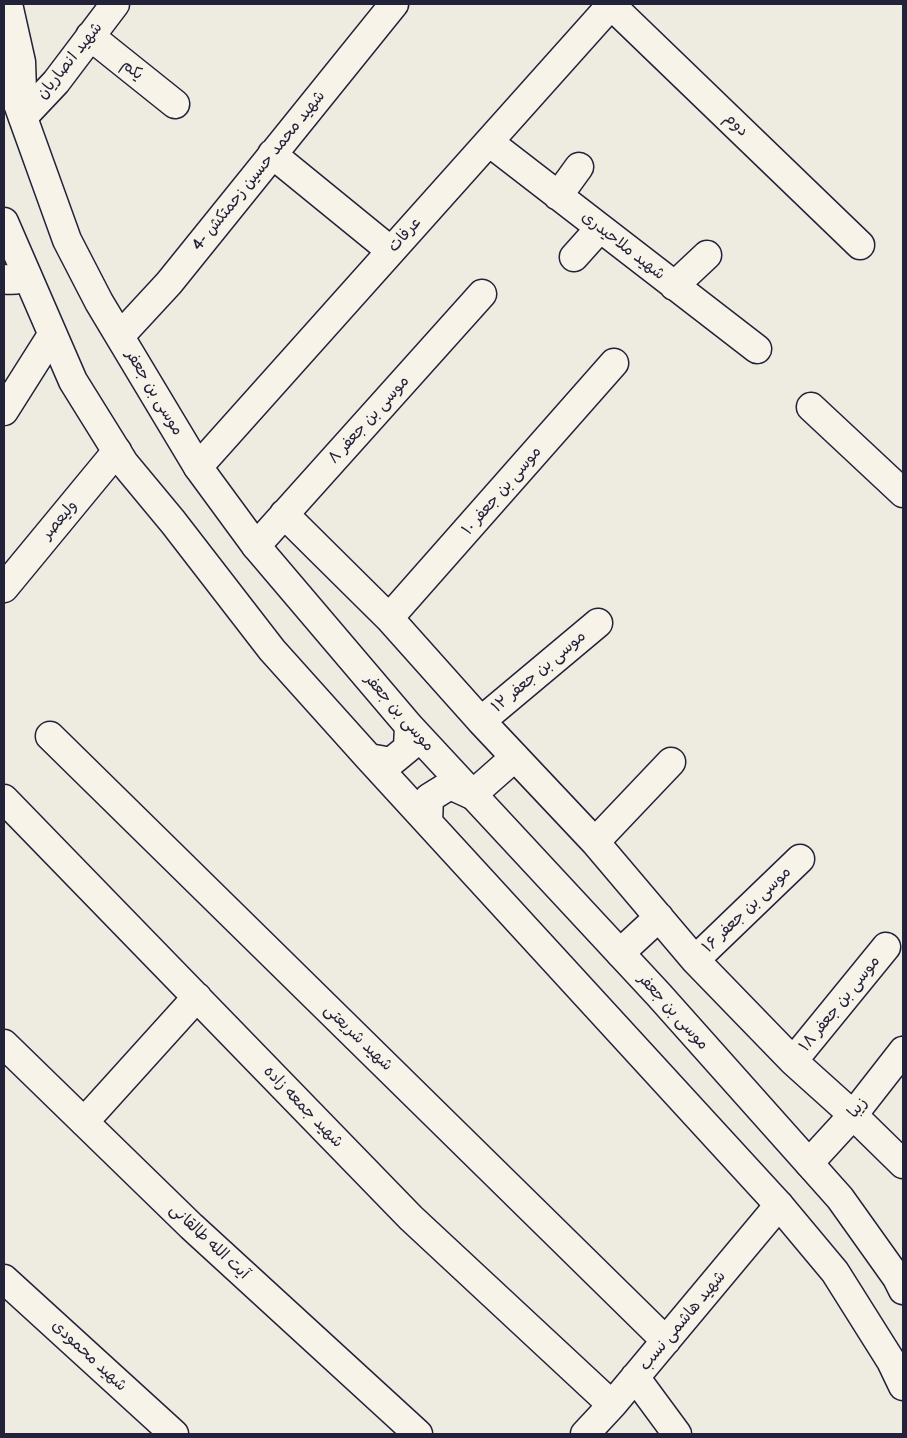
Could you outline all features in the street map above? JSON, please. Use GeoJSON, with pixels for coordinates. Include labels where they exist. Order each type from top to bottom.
{"type":"FeatureCollection","features":[{"type":"Feature","properties":{"kind":"street"},"geometry":{"type":"LineString","coordinates":[[8,4],[21,62],[23,117]]}},
{"type":"Feature","properties":{"kind":"street","name":"شهید انصاریان"},"geometry":{"type":"LineString","coordinates":[[23,117],[56,82],[115,4]]}},
{"type":"Feature","properties":{"kind":"street","name":"4- شهید محمد حسین زحمتکش"},"geometry":{"type":"LineString","coordinates":[[120,336],[169,283],[394,4]]}},
{"type":"Feature","properties":{"kind":"street","name":"عرفات"},"geometry":{"type":"LineString","coordinates":[[198,467],[611,4]]}},
{"type":"Feature","properties":{"kind":"street","name":"دوم"},"geometry":{"type":"LineString","coordinates":[[611,4],[860,244]]}},
{"type":"Feature","properties":{"kind":"street","name":"یکم"},"geometry":{"type":"LineString","coordinates":[[90,36],[175,104]]}},
{"type":"Feature","properties":{"kind":"street","name":"موسی بن جعفر"},"geometry":{"type":"LineString","coordinates":[[4,65],[67,240],[99,302],[198,467],[256,546],[409,726],[620,953],[840,1198],[897,1278],[903,1290]]}},
{"type":"Feature","properties":{"kind":"street","name":"شهید ملاحیدری"},"geometry":{"type":"LineString","coordinates":[[489,142],[757,349]]}},
{"type":"Feature","properties":{"kind":"street"},"geometry":{"type":"LineString","coordinates":[[272,154],[390,251]]}},
{"type":"Feature","properties":{"kind":"street"},"geometry":{"type":"LineString","coordinates":[[558,196],[579,167]]}},
{"type":"Feature","properties":{"kind":"street"},"geometry":{"type":"LineString","coordinates":[[4,222],[15,277],[52,335],[73,381],[124,463],[173,522],[272,650],[779,1206],[835,1272],[891,1361],[903,1386]]}},
{"type":"Feature","properties":{"kind":"street"},"geometry":{"type":"LineString","coordinates":[[574,257],[600,228]]}},
{"type":"Feature","properties":{"kind":"street"},"geometry":{"type":"LineString","coordinates":[[674,286],[708,255]]}},
{"type":"Feature","properties":{"kind":"street","name":"موسی بن جعفر ۸"},"geometry":{"type":"LineString","coordinates":[[256,546],[482,294]]}},
{"type":"Feature","properties":{"kind":"street"},"geometry":{"type":"LineString","coordinates":[[4,411],[52,335]]}},
{"type":"Feature","properties":{"kind":"street","name":"موسی بن جعفر ۱۰"},"geometry":{"type":"LineString","coordinates":[[389,618],[614,363]]}},
{"type":"Feature","properties":{"kind":"street"},"geometry":{"type":"LineString","coordinates":[[811,407],[903,493]]}},
{"type":"Feature","properties":{"kind":"street","name":"ولیعصر"},"geometry":{"type":"LineString","coordinates":[[4,588],[117,451]]}},
{"type":"Feature","properties":{"kind":"street"},"geometry":{"type":"LineString","coordinates":[[284,514],[389,618],[481,721],[595,842],[695,960],[793,1061],[853,1115],[903,1164]]}},
{"type":"Feature","properties":{"kind":"street","name":"موسی بن جعفر ۱۲"},"geometry":{"type":"LineString","coordinates":[[481,721],[598,624]]}},
{"type":"Feature","properties":{"kind":"street"},"geometry":{"type":"LineString","coordinates":[[369,758],[391,762],[397,758],[408,748],[409,726]]}},
{"type":"Feature","properties":{"kind":"street","name":"شهید شریعتی"},"geometry":{"type":"LineString","coordinates":[[50,736],[666,1341]]}},
{"type":"Feature","properties":{"kind":"street"},"geometry":{"type":"LineString","coordinates":[[428,822],[429,798],[450,785],[472,795],[515,757]]}},
{"type":"Feature","properties":{"kind":"street"},"geometry":{"type":"LineString","coordinates":[[595,842],[672,762]]}},
{"type":"Feature","properties":{"kind":"street","name":"شهید جمعه زاده"},"geometry":{"type":"LineString","coordinates":[[4,799],[410,1218],[612,1405]]}},
{"type":"Feature","properties":{"kind":"street","name":"موسی بن جعفر ۱۶"},"geometry":{"type":"LineString","coordinates":[[695,960],[800,859]]}},
{"type":"Feature","properties":{"kind":"street"},"geometry":{"type":"LineString","coordinates":[[620,953],[659,917]]}},
{"type":"Feature","properties":{"kind":"street","name":"موسی بن جعفر ۱۸"},"geometry":{"type":"LineString","coordinates":[[793,1061],[886,947]]}},
{"type":"Feature","properties":{"kind":"street"},"geometry":{"type":"LineString","coordinates":[[84,1122],[197,997]]}},
{"type":"Feature","properties":{"kind":"street","name":"آیت الله طالقانی"},"geometry":{"type":"LineString","coordinates":[[4,1044],[191,1226],[418,1434]]}},
{"type":"Feature","properties":{"kind":"street","name":"زیبا"},"geometry":{"type":"LineString","coordinates":[[809,1163],[853,1115],[903,1051]]}},
{"type":"Feature","properties":{"kind":"street","name":"شهید هاشمی نسب"},"geometry":{"type":"LineString","coordinates":[[585,1434],[636,1377],[779,1206]]}},
{"type":"Feature","properties":{"kind":"street","name":"شهید محمودی"},"geometry":{"type":"LineString","coordinates":[[4,1279],[174,1434]]}},
{"type":"Feature","properties":{"kind":"street"},"geometry":{"type":"LineString","coordinates":[[636,1377],[677,1434]]}}]}
